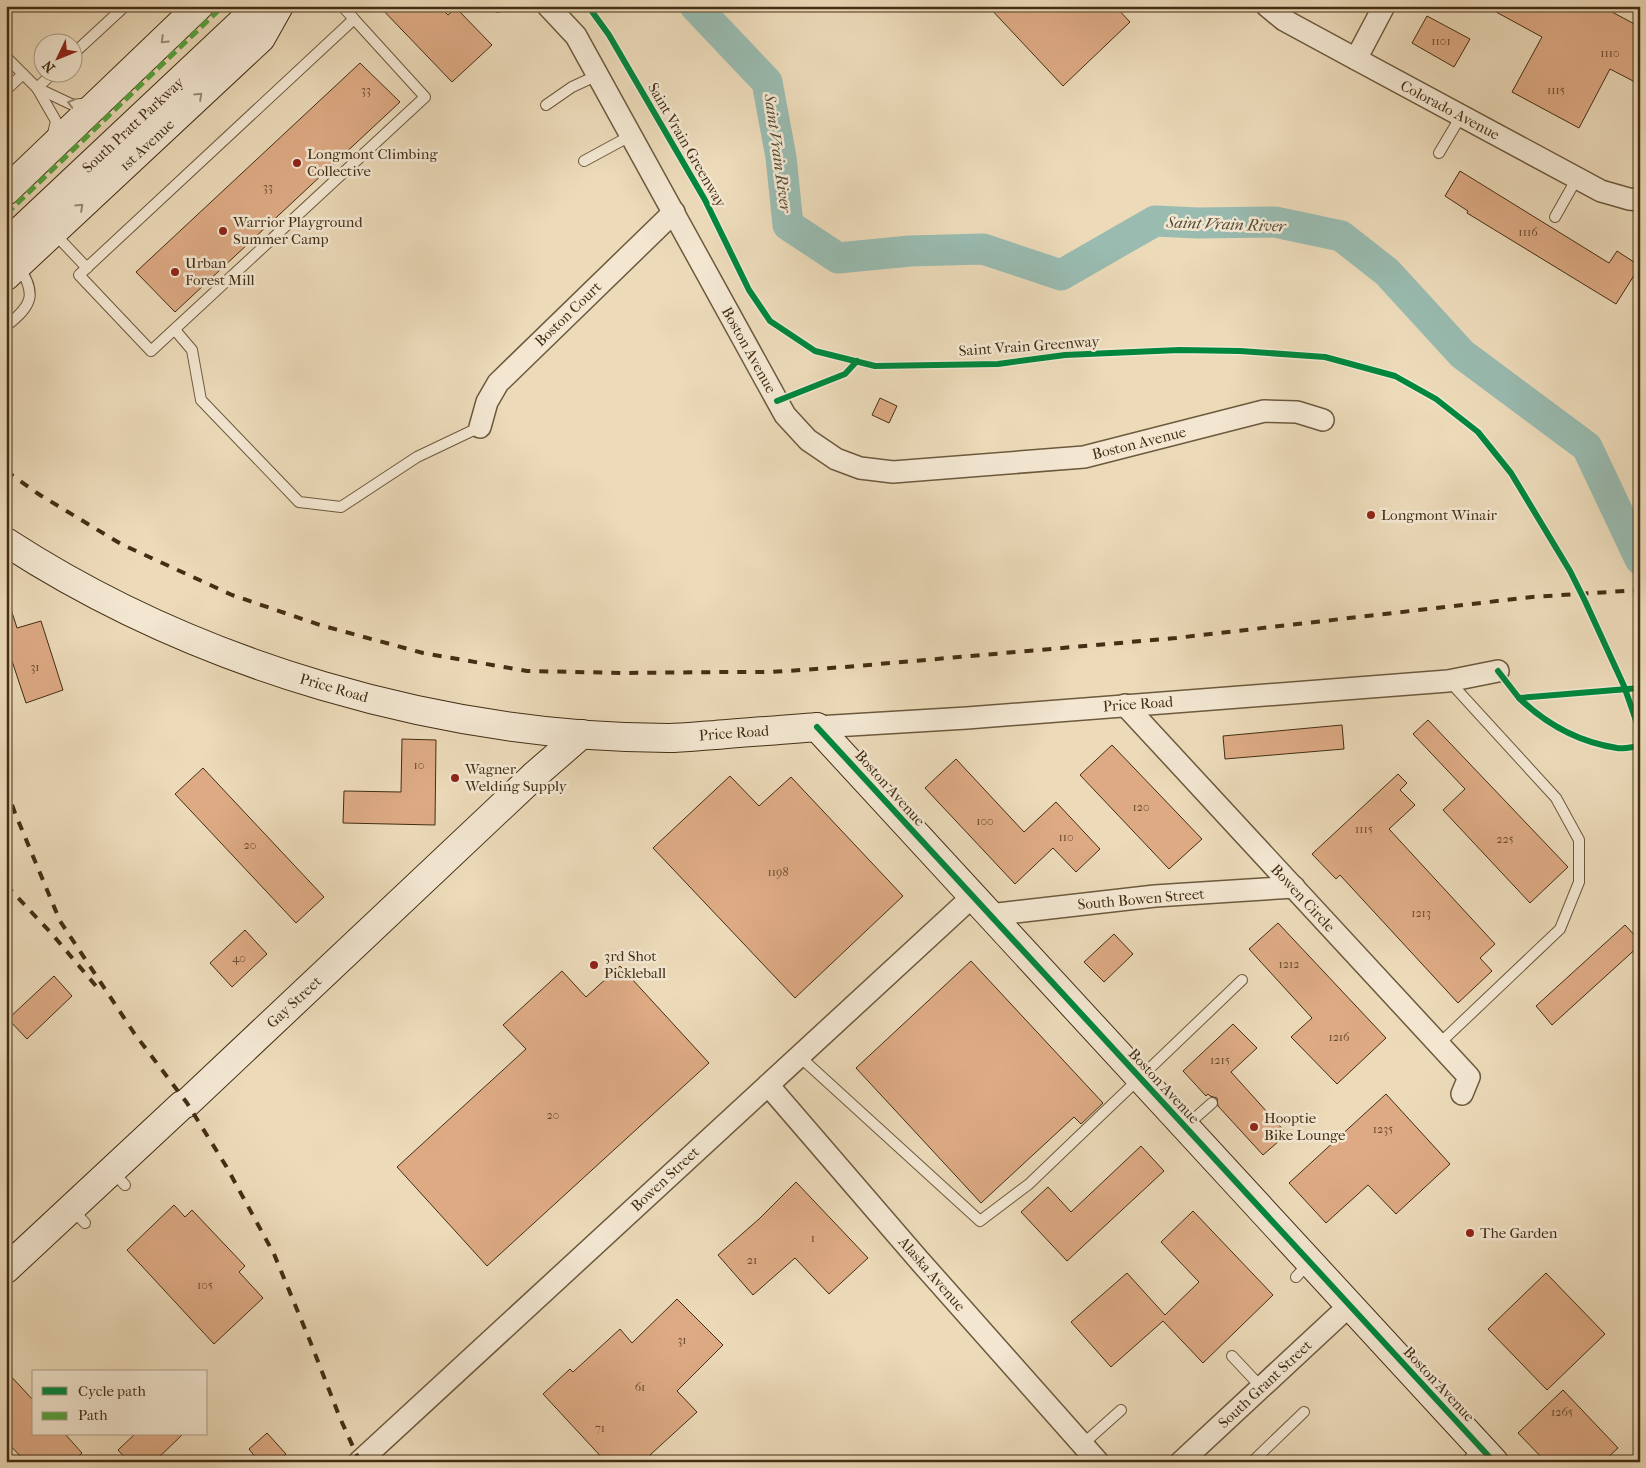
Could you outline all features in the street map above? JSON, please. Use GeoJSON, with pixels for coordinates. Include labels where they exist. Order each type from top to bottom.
{"type":"FeatureCollection","features":[{"type":"Feature","properties":{"kind":"street"},"geometry":{"type":"LineString","coordinates":[[6,191],[199,6]]}},
{"type":"Feature","properties":{"kind":"street","name":"South Pratt Parkway"},"geometry":{"type":"LineString","coordinates":[[10,262],[259,6]]}},
{"type":"Feature","properties":{"kind":"street","name":"1st Avenue"},"geometry":{"type":"LineString","coordinates":[[10,262],[53,232],[261,38],[279,6]]}},
{"type":"Feature","properties":{"kind":"street","name":"Boston Avenue"},"geometry":{"type":"LineString","coordinates":[[548,6],[576,36],[785,415],[808,440],[836,459],[860,468],[893,472],[1084,457],[1264,411],[1297,412],[1323,420]]}},
{"type":"Feature","properties":{"kind":"street","name":"Colorado Avenue"},"geometry":{"type":"LineString","coordinates":[[1267,6],[1284,20],[1601,191],[1640,200]]}},
{"type":"Feature","properties":{"kind":"street"},"geometry":{"type":"LineString","coordinates":[[1356,59],[1384,6]]}},
{"type":"Feature","properties":{"kind":"street","name":"Boston Court"},"geometry":{"type":"LineString","coordinates":[[480,427],[487,402],[498,383],[674,212]]}},
{"type":"Feature","properties":{"kind":"street","name":"Price Road"},"geometry":{"type":"LineString","coordinates":[[6,542],[38,563],[117,606],[170,630],[269,669],[381,702],[476,721],[582,734],[670,738],[1448,681],[1498,671]]}},
{"type":"Feature","properties":{"kind":"street","name":"Bowen Circle"},"geometry":{"type":"LineString","coordinates":[[1125,705],[1469,1077],[1462,1094]]}},
{"type":"Feature","properties":{"kind":"street","name":"Boston Avenue"},"geometry":{"type":"LineString","coordinates":[[817,727],[1185,1127],[1303,1270],[1350,1305],[1480,1457]]}},
{"type":"Feature","properties":{"kind":"street","name":"Gay Street"},"geometry":{"type":"LineString","coordinates":[[6,1269],[78,1216],[118,1178],[182,1105],[187,1103],[536,774],[582,734]]}},
{"type":"Feature","properties":{"kind":"street","name":"South Bowen Street"},"geometry":{"type":"LineString","coordinates":[[980,906],[1294,887]]}},
{"type":"Feature","properties":{"kind":"street","name":"Bowen Street"},"geometry":{"type":"LineString","coordinates":[[359,1462],[799,1056],[980,906]]}},
{"type":"Feature","properties":{"kind":"street","name":"Alaska Avenue"},"geometry":{"type":"LineString","coordinates":[[768,1084],[918,1259],[1098,1462]]}},
{"type":"Feature","properties":{"kind":"street","name":"South Grant Street"},"geometry":{"type":"LineString","coordinates":[[1181,1462],[1350,1305]]}},
{"type":"Feature","properties":{"kind":"lane"},"geometry":{"type":"LineString","coordinates":[[82,47],[125,6]]}},
{"type":"Feature","properties":{"kind":"lane"},"geometry":{"type":"LineString","coordinates":[[342,6],[354,19],[425,97],[175,330],[151,350],[79,275],[354,19]]}},
{"type":"Feature","properties":{"kind":"lane"},"geometry":{"type":"LineString","coordinates":[[6,57],[37,88],[56,121],[49,151]]}},
{"type":"Feature","properties":{"kind":"lane"},"geometry":{"type":"LineString","coordinates":[[6,90],[22,74]]}},
{"type":"Feature","properties":{"kind":"lane"},"geometry":{"type":"LineString","coordinates":[[546,105],[572,87],[598,75]]}},
{"type":"Feature","properties":{"kind":"lane"},"geometry":{"type":"LineString","coordinates":[[37,88],[43,82]]}},
{"type":"Feature","properties":{"kind":"lane"},"geometry":{"type":"LineString","coordinates":[[37,88],[73,105],[85,105],[105,97]]}},
{"type":"Feature","properties":{"kind":"lane"},"geometry":{"type":"LineString","coordinates":[[1439,153],[1461,116]]}},
{"type":"Feature","properties":{"kind":"lane"},"geometry":{"type":"LineString","coordinates":[[584,162],[632,135]]}},
{"type":"Feature","properties":{"kind":"lane"},"geometry":{"type":"LineString","coordinates":[[1555,217],[1577,178]]}},
{"type":"Feature","properties":{"kind":"lane"},"geometry":{"type":"LineString","coordinates":[[53,232],[86,268]]}},
{"type":"Feature","properties":{"kind":"lane"},"geometry":{"type":"LineString","coordinates":[[6,326],[24,310],[30,299],[30,286],[10,262]]}},
{"type":"Feature","properties":{"kind":"lane"},"geometry":{"type":"LineString","coordinates":[[175,330],[192,350],[201,400],[299,502],[341,507],[417,457],[480,427]]}},
{"type":"Feature","properties":{"kind":"lane"},"geometry":{"type":"LineString","coordinates":[[1439,1044],[1560,929],[1579,882],[1579,840],[1556,798],[1448,681]]}},
{"type":"Feature","properties":{"kind":"lane"},"geometry":{"type":"LineString","coordinates":[[799,1056],[980,1221],[1029,1184],[1242,980]]}},
{"type":"Feature","properties":{"kind":"lane"},"geometry":{"type":"LineString","coordinates":[[1185,1127],[1212,1103]]}},
{"type":"Feature","properties":{"kind":"lane"},"geometry":{"type":"LineString","coordinates":[[1232,1356],[1261,1387]]}},
{"type":"Feature","properties":{"kind":"lane"},"geometry":{"type":"LineString","coordinates":[[1082,1444],[1122,1410]]}},
{"type":"Feature","properties":{"kind":"lane"},"geometry":{"type":"LineString","coordinates":[[1252,1462],[1304,1412]]}},
{"type":"Feature","properties":{"kind":"building"},"geometry":{"type":"Polygon","coordinates":[[[379,6],[439,6],[448,15],[456,8],[492,45],[452,82],[379,6]]]}},
{"type":"Feature","properties":{"kind":"building"},"geometry":{"type":"Polygon","coordinates":[[[988,6],[1115,6],[1130,22],[1063,86],[988,6]]]}},
{"type":"Feature","properties":{"kind":"building"},"geometry":{"type":"Polygon","coordinates":[[[1485,6],[1601,6],[1640,27],[1640,73],[1635,82],[1610,69],[1579,128],[1512,92],[1542,37],[1485,6]]]}},
{"type":"Feature","properties":{"kind":"building"},"geometry":{"type":"Polygon","coordinates":[[[1427,16],[1470,39],[1454,67],[1412,43],[1427,16]]]}},
{"type":"Feature","properties":{"kind":"building"},"geometry":{"type":"Polygon","coordinates":[[[360,63],[400,102],[175,312],[136,272],[360,63]]]}},
{"type":"Feature","properties":{"kind":"building"},"geometry":{"type":"Polygon","coordinates":[[[1460,171],[1609,263],[1617,251],[1640,266],[1616,304],[1467,213],[1468,211],[1445,196],[1460,171]]]}},
{"type":"Feature","properties":{"kind":"building"},"geometry":{"type":"Polygon","coordinates":[[[880,398],[897,406],[889,423],[872,415],[880,398]]]}},
{"type":"Feature","properties":{"kind":"building"},"geometry":{"type":"Polygon","coordinates":[[[9,603],[17,628],[41,621],[63,690],[26,703],[6,643],[6,604],[9,603]]]}},
{"type":"Feature","properties":{"kind":"building"},"geometry":{"type":"Polygon","coordinates":[[[1428,720],[1568,867],[1530,903],[1443,810],[1465,789],[1413,734],[1428,720]]]}},
{"type":"Feature","properties":{"kind":"building"},"geometry":{"type":"Polygon","coordinates":[[[1342,725],[1344,749],[1225,759],[1223,736],[1342,725]]]}},
{"type":"Feature","properties":{"kind":"building"},"geometry":{"type":"Polygon","coordinates":[[[402,739],[436,740],[435,825],[343,823],[344,791],[401,792],[402,739]]]}},
{"type":"Feature","properties":{"kind":"building"},"geometry":{"type":"Polygon","coordinates":[[[1112,745],[1202,839],[1169,869],[1080,775],[1112,745]]]}},
{"type":"Feature","properties":{"kind":"building"},"geometry":{"type":"Polygon","coordinates":[[[956,759],[1024,832],[1056,802],[1100,849],[1076,872],[1053,848],[1015,884],[925,788],[956,759]]]}},
{"type":"Feature","properties":{"kind":"building"},"geometry":{"type":"Polygon","coordinates":[[[203,768],[324,897],[296,923],[175,794],[203,768]]]}},
{"type":"Feature","properties":{"kind":"building"},"geometry":{"type":"Polygon","coordinates":[[[1398,774],[1407,783],[1400,790],[1415,805],[1389,829],[1495,944],[1480,958],[1492,971],[1458,1003],[1340,875],[1336,879],[1312,854],[1398,774]]]}},
{"type":"Feature","properties":{"kind":"building"},"geometry":{"type":"Polygon","coordinates":[[[730,776],[759,806],[791,777],[903,896],[795,998],[653,848],[730,776]]]}},
{"type":"Feature","properties":{"kind":"building"},"geometry":{"type":"Polygon","coordinates":[[[1278,923],[1386,1038],[1337,1084],[1291,1037],[1312,1018],[1249,949],[1278,923]]]}},
{"type":"Feature","properties":{"kind":"building"},"geometry":{"type":"Polygon","coordinates":[[[1625,925],[1640,941],[1640,945],[1552,1025],[1536,1006],[1625,925]]]}},
{"type":"Feature","properties":{"kind":"building"},"geometry":{"type":"Polygon","coordinates":[[[245,930],[267,954],[232,987],[210,963],[245,930]]]}},
{"type":"Feature","properties":{"kind":"building"},"geometry":{"type":"Polygon","coordinates":[[[1114,934],[1133,954],[1104,982],[1084,962],[1114,934]]]}},
{"type":"Feature","properties":{"kind":"building"},"geometry":{"type":"Polygon","coordinates":[[[971,961],[1103,1103],[1081,1124],[1074,1117],[981,1203],[856,1068],[971,961]]]}},
{"type":"Feature","properties":{"kind":"building"},"geometry":{"type":"Polygon","coordinates":[[[620,966],[709,1063],[487,1266],[397,1167],[526,1049],[503,1025],[562,971],[586,997],[620,966]]]}},
{"type":"Feature","properties":{"kind":"building"},"geometry":{"type":"Polygon","coordinates":[[[54,976],[72,996],[27,1039],[8,1019],[54,976]]]}},
{"type":"Feature","properties":{"kind":"building"},"geometry":{"type":"Polygon","coordinates":[[[1233,1024],[1257,1048],[1231,1072],[1287,1134],[1263,1155],[1218,1106],[1217,1098],[1208,1094],[1206,1096],[1183,1071],[1233,1024]]]}},
{"type":"Feature","properties":{"kind":"building"},"geometry":{"type":"Polygon","coordinates":[[[1386,1094],[1450,1164],[1396,1214],[1368,1185],[1326,1223],[1289,1183],[1386,1094]]]}},
{"type":"Feature","properties":{"kind":"building"},"geometry":{"type":"Polygon","coordinates":[[[1141,1146],[1164,1171],[1067,1261],[1021,1212],[1048,1187],[1071,1212],[1141,1146]]]}},
{"type":"Feature","properties":{"kind":"building"},"geometry":{"type":"Polygon","coordinates":[[[796,1182],[868,1258],[829,1294],[795,1258],[753,1295],[718,1255],[759,1219],[796,1182]]]}},
{"type":"Feature","properties":{"kind":"building"},"geometry":{"type":"Polygon","coordinates":[[[174,1205],[185,1217],[192,1210],[245,1266],[239,1272],[263,1298],[214,1344],[127,1250],[174,1205]]]}},
{"type":"Feature","properties":{"kind":"building"},"geometry":{"type":"Polygon","coordinates":[[[1193,1211],[1273,1295],[1203,1363],[1163,1321],[1111,1367],[1071,1322],[1127,1273],[1165,1315],[1199,1282],[1161,1242],[1193,1211]]]}},
{"type":"Feature","properties":{"kind":"building"},"geometry":{"type":"Polygon","coordinates":[[[1546,1273],[1605,1334],[1547,1390],[1488,1329],[1546,1273]]]}},
{"type":"Feature","properties":{"kind":"building"},"geometry":{"type":"Polygon","coordinates":[[[677,1299],[723,1345],[677,1391],[697,1412],[650,1455],[656,1462],[606,1462],[543,1394],[570,1369],[573,1372],[620,1329],[632,1343],[677,1299]]]}},
{"type":"Feature","properties":{"kind":"building"},"geometry":{"type":"Polygon","coordinates":[[[6,1371],[32,1399],[32,1436],[67,1436],[82,1453],[73,1462],[26,1462],[6,1441],[6,1371]]]}},
{"type":"Feature","properties":{"kind":"building"},"geometry":{"type":"Polygon","coordinates":[[[1563,1390],[1618,1448],[1603,1462],[1546,1462],[1518,1433],[1563,1390]]]}},
{"type":"Feature","properties":{"kind":"building"},"geometry":{"type":"Polygon","coordinates":[[[267,1433],[286,1454],[278,1462],[259,1462],[249,1449],[267,1433]]]}},
{"type":"Feature","properties":{"kind":"building"},"geometry":{"type":"Polygon","coordinates":[[[133,1436],[181,1436],[154,1462],[129,1462],[118,1450],[133,1436]]]}},
{"type":"Feature","properties":{"kind":"waterway","name":"Saint Vrain River"},"geometry":{"type":"LineString","coordinates":[[695,6],[767,82],[781,157],[788,225],[838,258],[910,251],[983,249],[1061,275],[1155,221],[1198,223],[1275,222],[1341,236],[1387,272],[1462,354],[1587,447],[1640,559]]}},
{"type":"Feature","properties":{"kind":"railway"},"geometry":{"type":"LineString","coordinates":[[6,471],[40,495],[121,544],[232,595],[320,625],[423,653],[527,671],[625,673],[771,672],[845,667],[1176,638],[1532,597],[1640,590]]}},
{"type":"Feature","properties":{"kind":"railway"},"geometry":{"type":"LineString","coordinates":[[6,788],[60,921],[134,1033],[187,1103],[226,1166],[274,1254],[340,1418],[360,1462]]}},
{"type":"Feature","properties":{"kind":"railway"},"geometry":{"type":"LineString","coordinates":[[6,885],[52,934],[101,992]]}},
{"type":"Feature","properties":{"kind":"marked path"},"geometry":{"type":"LineString","coordinates":[[6,214],[223,6]]}},
{"type":"Feature","properties":{"kind":"cycle path","name":"Saint Vrain Greenway"},"geometry":{"type":"LineString","coordinates":[[588,6],[609,35],[705,200],[749,290],[770,321],[815,351],[875,366],[998,364],[1065,355],[1179,350],[1240,351],[1325,357],[1395,376],[1436,399],[1478,432],[1511,473],[1570,571],[1585,601],[1624,686],[1640,732]]}},
{"type":"Feature","properties":{"kind":"cycle path"},"geometry":{"type":"LineString","coordinates":[[777,401],[845,374],[857,361]]}},
{"type":"Feature","properties":{"kind":"cycle path"},"geometry":{"type":"LineString","coordinates":[[1498,671],[1519,698],[1640,688]]}},
{"type":"Feature","properties":{"kind":"cycle path"},"geometry":{"type":"LineString","coordinates":[[1519,698],[1552,724],[1576,737],[1617,748],[1640,746]]}},
{"type":"Feature","properties":{"kind":"cycle path"},"geometry":{"type":"LineString","coordinates":[[817,727],[1494,1462]]}},
{"type":"Feature","properties":{"kind":"place","name":"Longmont Climbing Collective"},"geometry":{"type":"Point","coordinates":[297,163]}},
{"type":"Feature","properties":{"kind":"place","name":"Warrior Playground Summer Camp"},"geometry":{"type":"Point","coordinates":[223,231]}},
{"type":"Feature","properties":{"kind":"place","name":"Urban Forest Mill"},"geometry":{"type":"Point","coordinates":[175,272]}},
{"type":"Feature","properties":{"kind":"place","name":"Longmont Winair"},"geometry":{"type":"Point","coordinates":[1371,515]}},
{"type":"Feature","properties":{"kind":"place","name":"Wagner Welding Supply"},"geometry":{"type":"Point","coordinates":[455,778]}},
{"type":"Feature","properties":{"kind":"place","name":"3rd Shot Pickleball"},"geometry":{"type":"Point","coordinates":[594,965]}},
{"type":"Feature","properties":{"kind":"place","name":"Hooptie Bike Lounge"},"geometry":{"type":"Point","coordinates":[1254,1127]}},
{"type":"Feature","properties":{"kind":"place","name":"The Garden"},"geometry":{"type":"Point","coordinates":[1470,1233]}}]}
